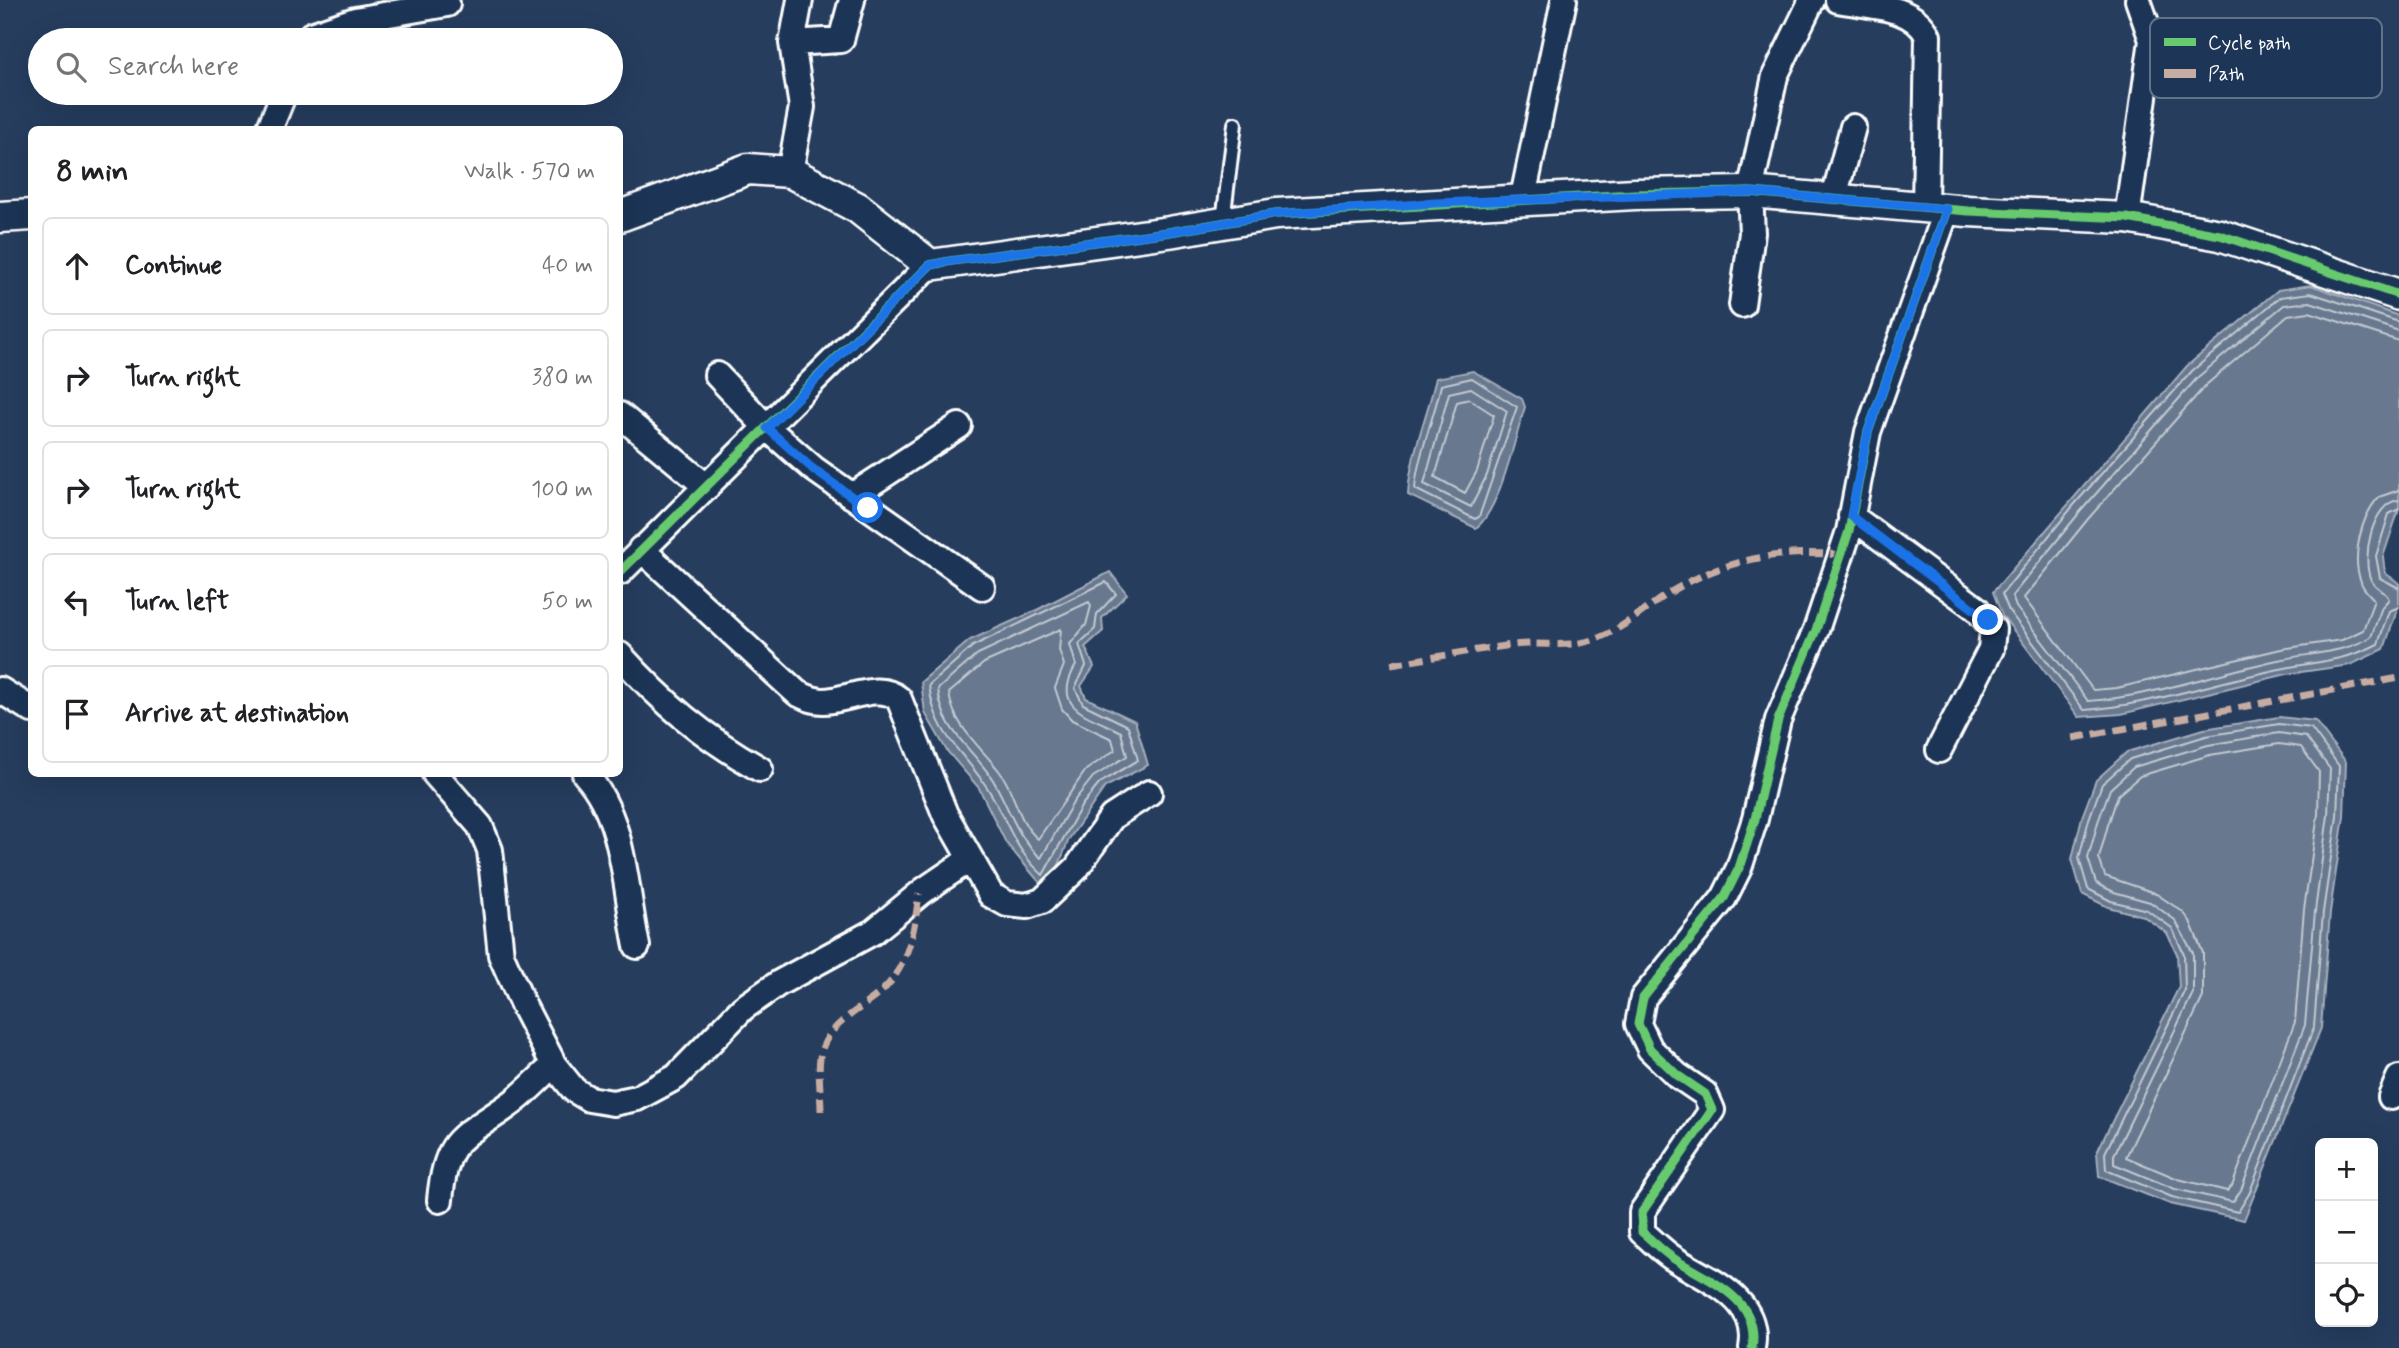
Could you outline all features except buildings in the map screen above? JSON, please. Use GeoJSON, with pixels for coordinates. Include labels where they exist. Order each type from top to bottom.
{"type":"FeatureCollection","features":[{"type":"Feature","properties":{"kind":"street"},"geometry":{"type":"LineString","coordinates":[[790,172],[802,107],[792,43],[800,0]]}},
{"type":"Feature","properties":{"kind":"street"},"geometry":{"type":"LineString","coordinates":[[792,43],[841,40],[852,0]]}},
{"type":"Feature","properties":{"kind":"street"},"geometry":{"type":"LineString","coordinates":[[1522,202],[1542,121],[1564,0]]}},
{"type":"Feature","properties":{"kind":"street"},"geometry":{"type":"LineString","coordinates":[[1742,305],[1752,233],[1750,192],[1774,76],[1812,0]]}},
{"type":"Feature","properties":{"kind":"street"},"geometry":{"type":"LineString","coordinates":[[1752,1348],[1751,1323],[1743,1305],[1712,1280],[1674,1259],[1642,1232],[1642,1212],[1712,1110],[1705,1094],[1677,1075],[1650,1049],[1638,1024],[1643,998],[1724,898],[1739,868],[1755,819],[1778,720],[1816,630],[1851,516],[1868,432],[1936,208],[1928,36],[1915,18],[1901,12],[1838,0]]}},
{"type":"Feature","properties":{"kind":"street"},"geometry":{"type":"LineString","coordinates":[[2138,0],[2150,34]]}},
{"type":"Feature","properties":{"kind":"street"},"geometry":{"type":"LineString","coordinates":[[332,28],[355,20],[447,4]]}},
{"type":"Feature","properties":{"kind":"street"},"geometry":{"type":"LineString","coordinates":[[2127,218],[2150,54]]}},
{"type":"Feature","properties":{"kind":"street"},"geometry":{"type":"LineString","coordinates":[[271,126],[279,105]]}},
{"type":"Feature","properties":{"kind":"street"},"geometry":{"type":"LineString","coordinates":[[1834,197],[1853,127]]}},
{"type":"Feature","properties":{"kind":"street"},"geometry":{"type":"LineString","coordinates":[[623,215],[748,169],[790,172],[858,208],[930,265]]}},
{"type":"Feature","properties":{"kind":"street"},"geometry":{"type":"LineString","coordinates":[[623,569],[930,265],[1276,214],[1436,203],[1750,192],[1834,197],[1936,208],[2127,218],[2220,235],[2399,295]]}},
{"type":"Feature","properties":{"kind":"street"},"geometry":{"type":"LineString","coordinates":[[0,218],[28,215]]}},
{"type":"Feature","properties":{"kind":"street"},"geometry":{"type":"LineString","coordinates":[[716,375],[767,428],[814,470],[982,587]]}},
{"type":"Feature","properties":{"kind":"street"},"geometry":{"type":"LineString","coordinates":[[623,418],[707,488]]}},
{"type":"Feature","properties":{"kind":"street"},"geometry":{"type":"LineString","coordinates":[[852,496],[959,426]]}},
{"type":"Feature","properties":{"kind":"street"},"geometry":{"type":"LineString","coordinates":[[1851,516],[1978,609],[1993,629],[1991,649],[1939,750]]}},
{"type":"Feature","properties":{"kind":"street"},"geometry":{"type":"LineString","coordinates":[[642,549],[797,693],[822,701],[874,691],[892,693],[899,699],[945,814],[991,895],[1007,904],[1027,906],[1042,901],[1076,869],[1112,817],[1149,793]]}},
{"type":"Feature","properties":{"kind":"street"},"geometry":{"type":"LineString","coordinates":[[623,658],[685,721],[714,743],[760,769]]}},
{"type":"Feature","properties":{"kind":"street"},"geometry":{"type":"LineString","coordinates":[[0,690],[28,708]]}},
{"type":"Feature","properties":{"kind":"street"},"geometry":{"type":"LineString","coordinates":[[438,777],[480,826],[490,850],[501,955],[554,1065],[574,1090],[589,1099],[613,1103],[637,1098],[676,1077],[743,1008],[779,983],[873,932],[923,891],[970,859]]}},
{"type":"Feature","properties":{"kind":"street"},"geometry":{"type":"LineString","coordinates":[[588,777],[608,806],[617,830],[637,946]]}},
{"type":"Feature","properties":{"kind":"street"},"geometry":{"type":"LineString","coordinates":[[440,1200],[442,1171],[461,1139],[474,1126],[509,1105],[554,1065]]}},
{"type":"Feature","properties":{"kind":"lane"},"geometry":{"type":"LineString","coordinates":[[1222,223],[1235,124]]}},
{"type":"Feature","properties":{"kind":"water"},"geometry":{"type":"Polygon","coordinates":[[[2311,285],[2399,316],[2399,509],[2383,557],[2385,573],[2399,583],[2399,604],[2384,649],[2350,665],[2287,674],[2121,714],[2079,717],[2002,615],[1993,592],[2187,366],[2278,290],[2311,285]]]}},
{"type":"Feature","properties":{"kind":"water"},"geometry":{"type":"Polygon","coordinates":[[[1473,371],[1522,399],[1525,407],[1499,490],[1485,519],[1476,528],[1408,495],[1415,451],[1436,378],[1473,371]]]}},
{"type":"Feature","properties":{"kind":"water"},"geometry":{"type":"Polygon","coordinates":[[[1110,572],[1127,594],[1102,618],[1103,631],[1085,647],[1094,667],[1081,686],[1086,698],[1135,721],[1148,765],[1105,787],[1069,839],[1052,883],[1041,884],[1006,843],[979,788],[947,751],[925,713],[921,682],[970,640],[1031,613],[1110,572]]]}},
{"type":"Feature","properties":{"kind":"water"},"geometry":{"type":"Polygon","coordinates":[[[2279,717],[2315,721],[2346,762],[2344,816],[2330,912],[2321,1028],[2244,1220],[2170,1204],[2099,1176],[2097,1152],[2179,987],[2177,954],[2167,933],[2143,916],[2108,907],[2082,894],[2072,859],[2082,817],[2096,780],[2127,752],[2204,729],[2279,717]]]}},
{"type":"Feature","properties":{"kind":"marked path"},"geometry":{"type":"LineString","coordinates":[[1391,664],[1513,645],[1564,644],[1593,640],[1631,620],[1686,583],[1728,566],[1771,556],[1839,555]]}},
{"type":"Feature","properties":{"kind":"marked path"},"geometry":{"type":"LineString","coordinates":[[2073,738],[2399,678]]}},
{"type":"Feature","properties":{"kind":"marked path"},"geometry":{"type":"LineString","coordinates":[[821,1111],[819,1066],[825,1041],[839,1024],[877,995],[893,978],[909,944],[919,894]]}},
{"type":"Feature","properties":{"kind":"cycle path"},"geometry":{"type":"LineString","coordinates":[[623,569],[930,265],[951,261],[1169,232],[1276,214],[1635,194],[1750,192],[1968,211],[2127,218],[2220,235],[2399,295]]}},
{"type":"Feature","properties":{"kind":"cycle path"},"geometry":{"type":"LineString","coordinates":[[1752,1348],[1753,1331],[1741,1304],[1717,1284],[1672,1257],[1642,1232],[1642,1212],[1712,1110],[1705,1094],[1677,1075],[1650,1049],[1638,1024],[1643,998],[1724,898],[1739,868],[1755,819],[1778,720],[1816,630],[1849,531],[1868,432],[1947,209]]}},
{"type":"Feature","properties":{"kind":"route"},"geometry":{"type":"LineString","coordinates":[[868,508],[814,470],[767,428],[930,265],[1169,232],[1276,214],[1436,203],[1522,202],[1682,192],[1750,192],[1834,197],[1947,209],[1868,432],[1851,516],[1978,609],[1988,620]]}}]}
